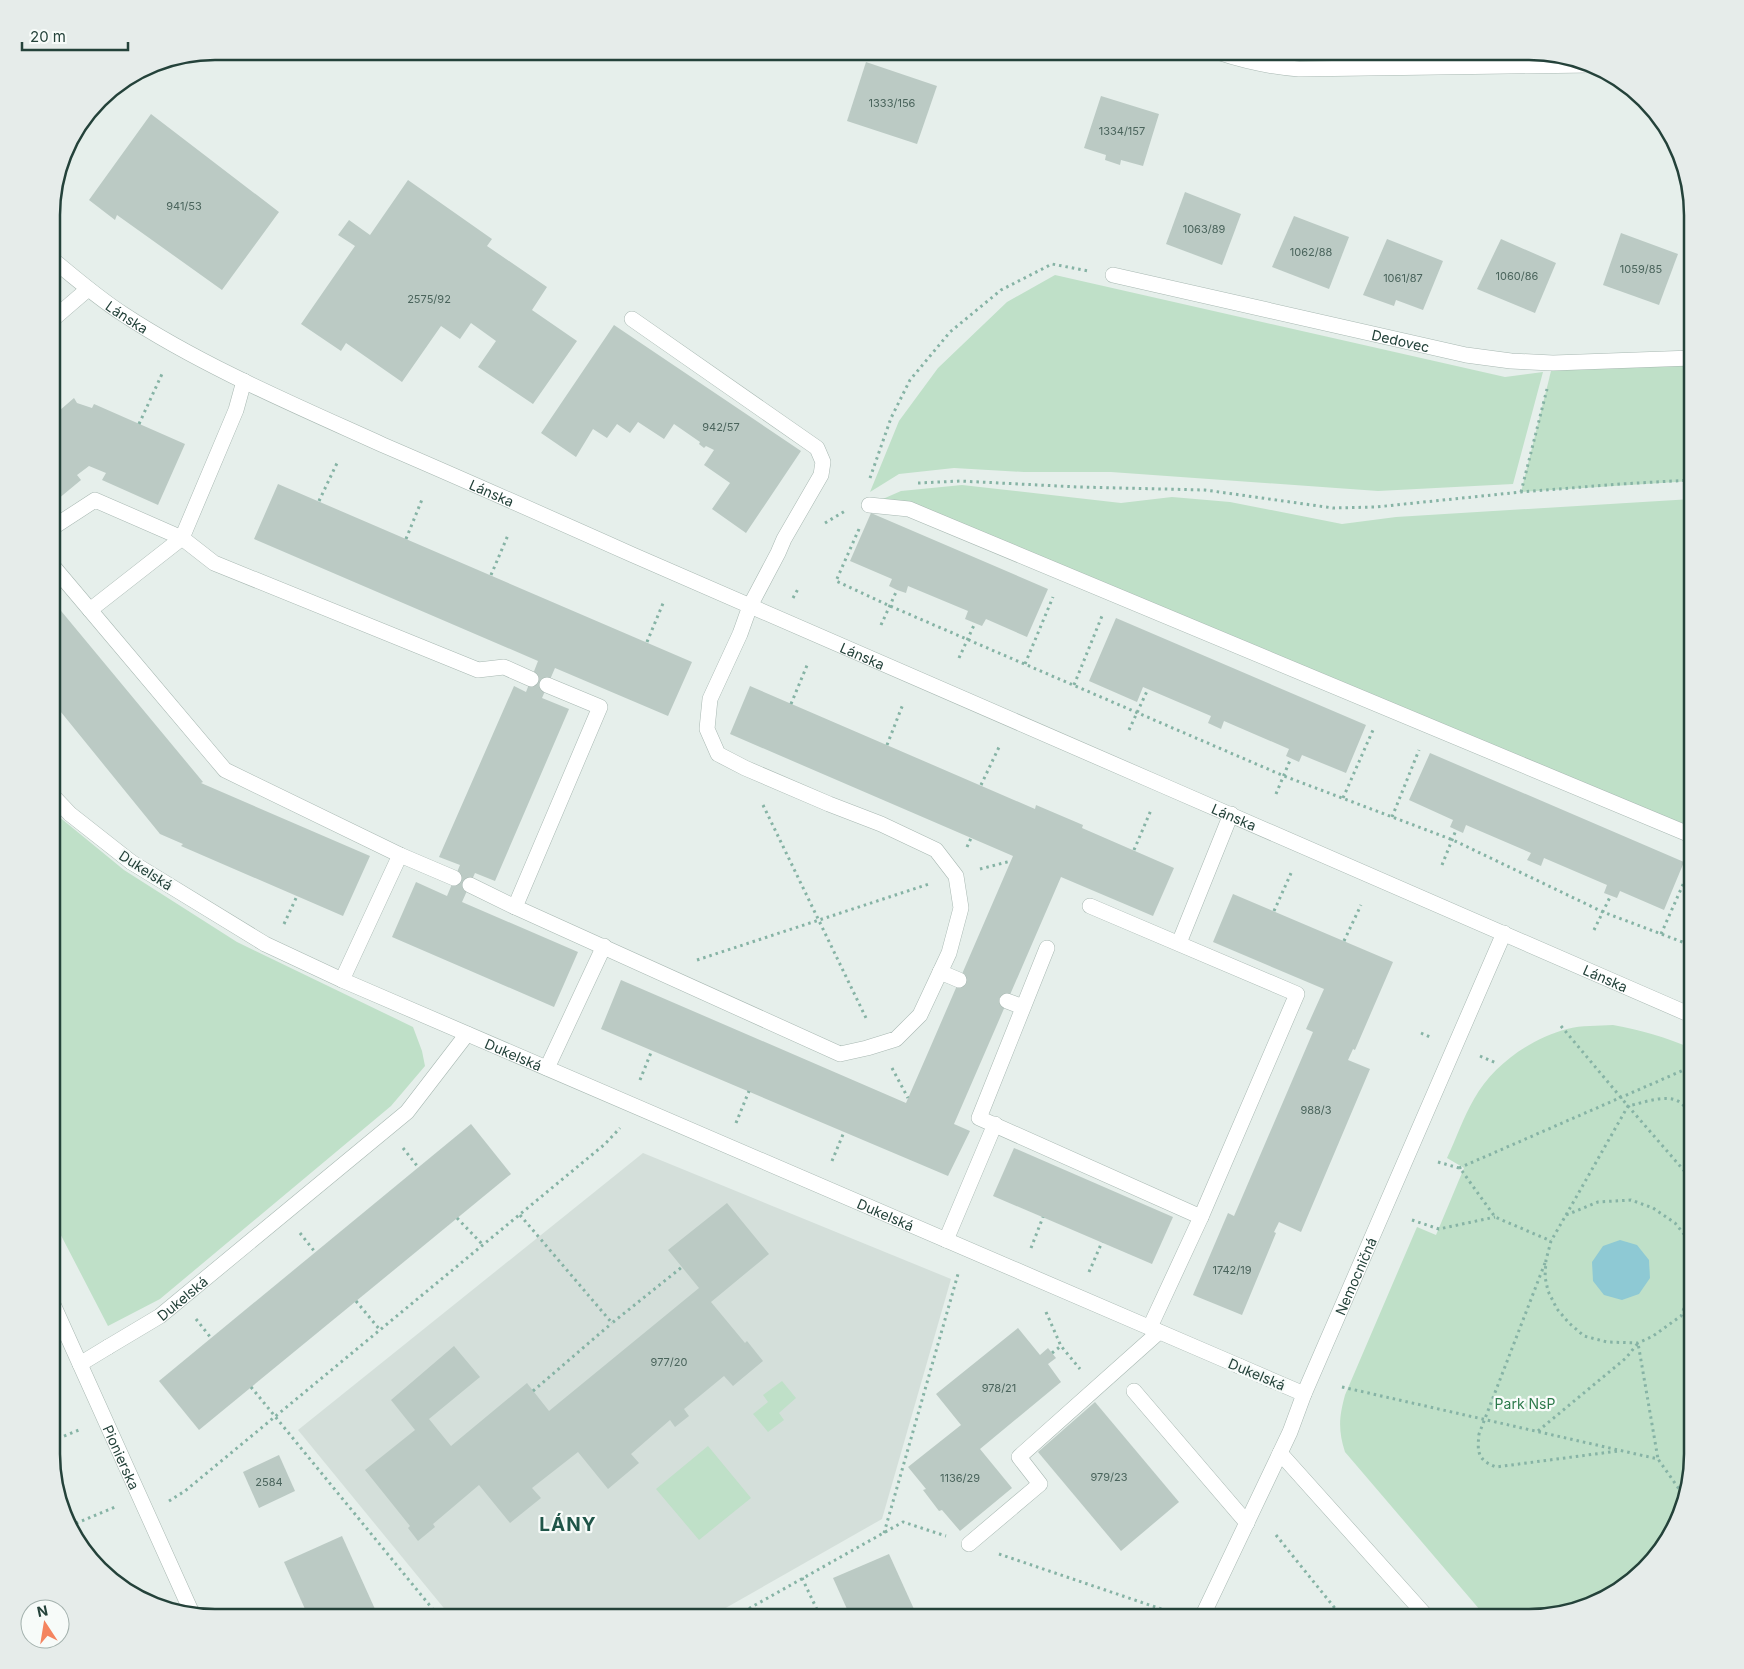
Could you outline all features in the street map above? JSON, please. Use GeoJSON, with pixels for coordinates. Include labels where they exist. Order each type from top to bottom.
{"type":"FeatureCollection","features":[{"type":"Feature","properties":{"kind":"street"},"geometry":{"type":"LineString","coordinates":[[1243,60],[1276,68],[1299,69],[1568,65]]}},
{"type":"Feature","properties":{"kind":"street","name":"Lánska"},"geometry":{"type":"LineString","coordinates":[[60,265],[88,289],[123,314],[162,338],[244,381],[750,606],[1684,1012]]}},
{"type":"Feature","properties":{"kind":"street","name":"Dedovec"},"geometry":{"type":"LineString","coordinates":[[1113,275],[1466,355],[1511,362],[1554,363],[1684,358]]}},
{"type":"Feature","properties":{"kind":"street"},"geometry":{"type":"LineString","coordinates":[[60,313],[88,289]]}},
{"type":"Feature","properties":{"kind":"street"},"geometry":{"type":"LineString","coordinates":[[470,885],[840,1054],[896,1039],[920,1015],[949,953],[961,908],[956,876],[936,850],[881,824],[828,804],[745,768],[718,754],[708,729],[710,699],[740,634],[750,606],[784,538],[821,475],[823,462],[817,448],[632,319]]}},
{"type":"Feature","properties":{"kind":"street"},"geometry":{"type":"LineString","coordinates":[[90,610],[182,538],[236,410],[244,381]]}},
{"type":"Feature","properties":{"kind":"street"},"geometry":{"type":"LineString","coordinates":[[60,523],[95,500],[182,538],[214,563],[223,567],[478,670],[504,667],[531,679]]}},
{"type":"Feature","properties":{"kind":"street"},"geometry":{"type":"LineString","coordinates":[[869,505],[909,509],[1684,832]]}},
{"type":"Feature","properties":{"kind":"street"},"geometry":{"type":"LineString","coordinates":[[60,574],[224,770],[400,855],[454,878]]}},
{"type":"Feature","properties":{"kind":"street"},"geometry":{"type":"LineString","coordinates":[[515,907],[600,707],[547,685]]}},
{"type":"Feature","properties":{"kind":"street","name":"Dukelská"},"geometry":{"type":"LineString","coordinates":[[60,803],[70,814],[131,862],[266,944],[342,980],[1304,1394]]}},
{"type":"Feature","properties":{"kind":"street"},"geometry":{"type":"LineString","coordinates":[[1179,944],[1230,814]]}},
{"type":"Feature","properties":{"kind":"street"},"geometry":{"type":"LineString","coordinates":[[342,980],[400,855]]}},
{"type":"Feature","properties":{"kind":"street"},"geometry":{"type":"LineString","coordinates":[[969,1544],[1040,1484],[1019,1457],[1097,1388],[1154,1330],[1296,994],[1090,906]]}},
{"type":"Feature","properties":{"kind":"street","name":"Nemocničná"},"geometry":{"type":"LineString","coordinates":[[1206,1609],[1290,1432],[1304,1394],[1504,933]]}},
{"type":"Feature","properties":{"kind":"street"},"geometry":{"type":"LineString","coordinates":[[547,1068],[604,946]]}},
{"type":"Feature","properties":{"kind":"street"},"geometry":{"type":"LineString","coordinates":[[1048,948],[979,1118],[1201,1217]]}},
{"type":"Feature","properties":{"kind":"street"},"geometry":{"type":"LineString","coordinates":[[940,972],[959,980]]}},
{"type":"Feature","properties":{"kind":"street"},"geometry":{"type":"LineString","coordinates":[[1008,1001],[1023,1008]]}},
{"type":"Feature","properties":{"kind":"street","name":"Dukelská"},"geometry":{"type":"LineString","coordinates":[[80,1364],[160,1316],[407,1112],[467,1034]]}},
{"type":"Feature","properties":{"kind":"street"},"geometry":{"type":"LineString","coordinates":[[946,1240],[995,1124]]}},
{"type":"Feature","properties":{"kind":"street","name":"Pionierska"},"geometry":{"type":"LineString","coordinates":[[60,1320],[189,1607]]}},
{"type":"Feature","properties":{"kind":"street"},"geometry":{"type":"LineString","coordinates":[[1134,1391],[1248,1523]]}},
{"type":"Feature","properties":{"kind":"street"},"geometry":{"type":"LineString","coordinates":[[1280,1453],[1419,1609]]}},
{"type":"Feature","properties":{"kind":"path"},"geometry":{"type":"LineString","coordinates":[[868,484],[891,418],[910,380],[950,332],[1001,290],[1052,264],[1113,275]]}},
{"type":"Feature","properties":{"kind":"path"},"geometry":{"type":"LineString","coordinates":[[1521,492],[1554,363]]}},
{"type":"Feature","properties":{"kind":"path"},"geometry":{"type":"LineString","coordinates":[[140,424],[162,374]]}},
{"type":"Feature","properties":{"kind":"path"},"geometry":{"type":"LineString","coordinates":[[319,501],[338,461]]}},
{"type":"Feature","properties":{"kind":"path"},"geometry":{"type":"LineString","coordinates":[[910,484],[960,481],[1078,487],[1205,490],[1333,508],[1376,507],[1521,492],[1684,480]]}},
{"type":"Feature","properties":{"kind":"path"},"geometry":{"type":"LineString","coordinates":[[406,539],[423,497]]}},
{"type":"Feature","properties":{"kind":"path"},"geometry":{"type":"LineString","coordinates":[[869,505],[836,581],[967,640],[1284,776],[1453,840],[1603,912],[1684,943]]}},
{"type":"Feature","properties":{"kind":"path"},"geometry":{"type":"LineString","coordinates":[[824,524],[846,510]]}},
{"type":"Feature","properties":{"kind":"path"},"geometry":{"type":"LineString","coordinates":[[491,575],[508,535]]}},
{"type":"Feature","properties":{"kind":"path"},"geometry":{"type":"LineString","coordinates":[[1025,664],[1064,574]]}},
{"type":"Feature","properties":{"kind":"path"},"geometry":{"type":"LineString","coordinates":[[881,625],[897,590]]}},
{"type":"Feature","properties":{"kind":"path"},"geometry":{"type":"LineString","coordinates":[[1074,685],[1112,594]]}},
{"type":"Feature","properties":{"kind":"path"},"geometry":{"type":"LineString","coordinates":[[647,642],[664,601]]}},
{"type":"Feature","properties":{"kind":"path"},"geometry":{"type":"LineString","coordinates":[[959,658],[975,623]]}},
{"type":"Feature","properties":{"kind":"path"},"geometry":{"type":"LineString","coordinates":[[791,704],[808,663]]}},
{"type":"Feature","properties":{"kind":"path"},"geometry":{"type":"LineString","coordinates":[[1129,730],[1148,689]]}},
{"type":"Feature","properties":{"kind":"path"},"geometry":{"type":"LineString","coordinates":[[887,745],[903,704]]}},
{"type":"Feature","properties":{"kind":"path"},"geometry":{"type":"LineString","coordinates":[[1343,798],[1384,707]]}},
{"type":"Feature","properties":{"kind":"path"},"geometry":{"type":"LineString","coordinates":[[1392,817],[1428,726]]}},
{"type":"Feature","properties":{"kind":"path"},"geometry":{"type":"LineString","coordinates":[[982,785],[1000,745]]}},
{"type":"Feature","properties":{"kind":"path"},"geometry":{"type":"LineString","coordinates":[[1276,794],[1291,758]]}},
{"type":"Feature","properties":{"kind":"path"},"geometry":{"type":"LineString","coordinates":[[745,768],[879,1045],[908,1098]]}},
{"type":"Feature","properties":{"kind":"path"},"geometry":{"type":"LineString","coordinates":[[1134,850],[1151,810]]}},
{"type":"Feature","properties":{"kind":"path"},"geometry":{"type":"LineString","coordinates":[[1442,864],[1456,830]]}},
{"type":"Feature","properties":{"kind":"path"},"geometry":{"type":"LineString","coordinates":[[661,972],[956,876],[971,838]]}},
{"type":"Feature","properties":{"kind":"path"},"geometry":{"type":"LineString","coordinates":[[1274,910],[1292,871]]}},
{"type":"Feature","properties":{"kind":"path"},"geometry":{"type":"LineString","coordinates":[[1661,934],[1684,882]]}},
{"type":"Feature","properties":{"kind":"path"},"geometry":{"type":"LineString","coordinates":[[1594,930],[1610,895]]}},
{"type":"Feature","properties":{"kind":"path"},"geometry":{"type":"LineString","coordinates":[[283,926],[297,896]]}},
{"type":"Feature","properties":{"kind":"path"},"geometry":{"type":"LineString","coordinates":[[1344,940],[1361,905]]}},
{"type":"Feature","properties":{"kind":"path"},"geometry":{"type":"LineString","coordinates":[[1561,1026],[1684,1171]]}},
{"type":"Feature","properties":{"kind":"path"},"geometry":{"type":"LineString","coordinates":[[638,1084],[652,1050]]}},
{"type":"Feature","properties":{"kind":"path"},"geometry":{"type":"LineString","coordinates":[[1459,1168],[1684,1070]]}},
{"type":"Feature","properties":{"kind":"path"},"geometry":{"type":"LineString","coordinates":[[736,1125],[749,1091]]}},
{"type":"Feature","properties":{"kind":"path"},"geometry":{"type":"LineString","coordinates":[[1622,1451],[1496,1467],[1486,1463],[1480,1455],[1478,1448],[1480,1434],[1546,1260],[1551,1241],[1628,1106],[1667,1098],[1678,1100],[1684,1107]]}},
{"type":"Feature","properties":{"kind":"path"},"geometry":{"type":"LineString","coordinates":[[147,1514],[185,1491],[605,1144],[639,1108]]}},
{"type":"Feature","properties":{"kind":"path"},"geometry":{"type":"LineString","coordinates":[[830,1165],[844,1132]]}},
{"type":"Feature","properties":{"kind":"path"},"geometry":{"type":"LineString","coordinates":[[1438,1162],[1459,1168],[1495,1217],[1551,1241]]}},
{"type":"Feature","properties":{"kind":"path"},"geometry":{"type":"LineString","coordinates":[[1566,1215],[1598,1202],[1631,1200],[1654,1208],[1675,1223],[1684,1234]]}},
{"type":"Feature","properties":{"kind":"path"},"geometry":{"type":"LineString","coordinates":[[520,1214],[612,1323]]}},
{"type":"Feature","properties":{"kind":"path"},"geometry":{"type":"LineString","coordinates":[[1029,1252],[1043,1217]]}},
{"type":"Feature","properties":{"kind":"path"},"geometry":{"type":"LineString","coordinates":[[1412,1220],[1439,1229],[1495,1217]]}},
{"type":"Feature","properties":{"kind":"path"},"geometry":{"type":"LineString","coordinates":[[457,1218],[483,1245]]}},
{"type":"Feature","properties":{"kind":"path"},"geometry":{"type":"LineString","coordinates":[[1087,1276],[1102,1242]]}},
{"type":"Feature","properties":{"kind":"path"},"geometry":{"type":"LineString","coordinates":[[884,1533],[965,1248]]}},
{"type":"Feature","properties":{"kind":"path"},"geometry":{"type":"LineString","coordinates":[[1546,1260],[1545,1277],[1548,1291],[1568,1323],[1584,1336],[1607,1342],[1638,1343]]}},
{"type":"Feature","properties":{"kind":"path"},"geometry":{"type":"LineString","coordinates":[[533,1391],[612,1323],[682,1267]]}},
{"type":"Feature","properties":{"kind":"path"},"geometry":{"type":"LineString","coordinates":[[1035,1278],[1039,1296],[1061,1346],[1097,1388]]}},
{"type":"Feature","properties":{"kind":"path"},"geometry":{"type":"LineString","coordinates":[[356,1301],[380,1330]]}},
{"type":"Feature","properties":{"kind":"path"},"geometry":{"type":"LineString","coordinates":[[1538,1432],[1626,1358],[1638,1343],[1653,1336],[1681,1316],[1684,1308]]}},
{"type":"Feature","properties":{"kind":"path"},"geometry":{"type":"LineString","coordinates":[[1638,1343],[1658,1459],[1680,1490]]}},
{"type":"Feature","properties":{"kind":"path"},"geometry":{"type":"LineString","coordinates":[[1052,1353],[1061,1346]]}},
{"type":"Feature","properties":{"kind":"path"},"geometry":{"type":"LineString","coordinates":[[1342,1387],[1658,1459]]}},
{"type":"Feature","properties":{"kind":"path"},"geometry":{"type":"LineString","coordinates":[[251,1388],[433,1609]]}},
{"type":"Feature","properties":{"kind":"path"},"geometry":{"type":"LineString","coordinates":[[60,1438],[79,1430]]}},
{"type":"Feature","properties":{"kind":"path"},"geometry":{"type":"LineString","coordinates":[[76,1523],[115,1507]]}},
{"type":"Feature","properties":{"kind":"path"},"geometry":{"type":"LineString","coordinates":[[748,1609],[903,1522],[1161,1609]]}},
{"type":"Feature","properties":{"kind":"path"},"geometry":{"type":"LineString","coordinates":[[1276,1535],[1335,1609]]}},
{"type":"Feature","properties":{"kind":"path"},"geometry":{"type":"LineString","coordinates":[[802,1578],[817,1609]]}},
{"type":"Feature","properties":{"kind":"shaded area"},"geometry":{"type":"Polygon","coordinates":[[[643,1153],[951,1279],[882,1519],[724,1609],[445,1609],[298,1430],[643,1153]]]}},
{"type":"Feature","properties":{"kind":"green space"},"geometry":{"type":"Polygon","coordinates":[[[1055,275],[1505,377],[1543,372],[1513,484],[1378,491],[1111,472],[1024,472],[954,468],[899,474],[870,492],[899,421],[938,368],[1007,302],[1055,275]]]}},
{"type":"Feature","properties":{"kind":"green space"},"geometry":{"type":"Polygon","coordinates":[[[1684,358],[1684,482],[1521,492],[1553,363],[1684,358]]]}},
{"type":"Feature","properties":{"kind":"green space"},"geometry":{"type":"Polygon","coordinates":[[[962,485],[1121,503],[1172,497],[1230,502],[1342,524],[1396,517],[1684,499],[1684,826],[876,502],[901,491],[962,485]]]}},
{"type":"Feature","properties":{"kind":"green space"},"geometry":{"type":"Polygon","coordinates":[[[60,818],[124,870],[237,942],[413,1027],[422,1051],[425,1066],[391,1106],[160,1299],[108,1326],[60,1233],[60,818]]]}},
{"type":"Feature","properties":{"kind":"green space","name":"Park NsP"},"geometry":{"type":"Polygon","coordinates":[[[1613,1025],[1634,1029],[1684,1045],[1683,1474],[1679,1494],[1672,1513],[1658,1540],[1639,1564],[1615,1583],[1588,1597],[1569,1604],[1549,1608],[1479,1609],[1345,1452],[1340,1430],[1343,1403],[1417,1227],[1436,1235],[1464,1168],[1447,1158],[1474,1099],[1491,1075],[1526,1047],[1553,1033],[1584,1026],[1613,1025]]]}},
{"type":"Feature","properties":{"kind":"green space"},"geometry":{"type":"Polygon","coordinates":[[[782,1381],[796,1398],[779,1413],[784,1420],[768,1432],[753,1414],[768,1402],[763,1395],[782,1381]]]}},
{"type":"Feature","properties":{"kind":"green space"},"geometry":{"type":"Polygon","coordinates":[[[708,1446],[751,1498],[699,1540],[656,1489],[708,1446]]]}},
{"type":"Feature","properties":{"kind":"water"},"geometry":{"type":"Polygon","coordinates":[[[1620,1240],[1637,1245],[1649,1260],[1650,1278],[1639,1294],[1622,1300],[1604,1295],[1593,1281],[1592,1262],[1603,1246],[1620,1240]]]}},
{"type":"Feature","properties":{"kind":"building"},"geometry":{"type":"Polygon","coordinates":[[[866,62],[937,86],[917,144],[847,121],[866,62]]]}},
{"type":"Feature","properties":{"kind":"building"},"geometry":{"type":"Polygon","coordinates":[[[1101,96],[1159,114],[1143,166],[1121,160],[1120,165],[1105,160],[1106,155],[1084,148],[1101,96]]]}},
{"type":"Feature","properties":{"kind":"building"},"geometry":{"type":"Polygon","coordinates":[[[151,114],[279,212],[222,290],[117,215],[115,220],[89,200],[151,114]]]}},
{"type":"Feature","properties":{"kind":"building"},"geometry":{"type":"Polygon","coordinates":[[[408,180],[492,239],[487,246],[547,287],[532,310],[577,341],[533,404],[478,367],[496,341],[471,323],[460,339],[441,326],[402,382],[346,343],[341,351],[301,324],[355,246],[338,235],[349,220],[370,235],[408,180]]]}},
{"type":"Feature","properties":{"kind":"building"},"geometry":{"type":"Polygon","coordinates":[[[1185,192],[1241,214],[1222,265],[1166,244],[1185,192]]]}},
{"type":"Feature","properties":{"kind":"building"},"geometry":{"type":"Polygon","coordinates":[[[1294,216],[1349,237],[1329,289],[1272,267],[1294,216]]]}},
{"type":"Feature","properties":{"kind":"building"},"geometry":{"type":"Polygon","coordinates":[[[1621,233],[1678,254],[1659,305],[1603,285],[1621,233]]]}},
{"type":"Feature","properties":{"kind":"building"},"geometry":{"type":"Polygon","coordinates":[[[1387,239],[1443,261],[1423,310],[1396,300],[1394,306],[1363,295],[1387,239]]]}},
{"type":"Feature","properties":{"kind":"building"},"geometry":{"type":"Polygon","coordinates":[[[1501,239],[1556,263],[1535,313],[1477,289],[1501,239]]]}},
{"type":"Feature","properties":{"kind":"building"},"geometry":{"type":"Polygon","coordinates":[[[614,325],[801,451],[746,533],[712,509],[730,483],[704,465],[714,450],[706,446],[704,448],[699,444],[700,442],[674,424],[664,439],[638,422],[630,433],[617,424],[607,438],[593,429],[576,457],[541,433],[614,325]]]}},
{"type":"Feature","properties":{"kind":"building"},"geometry":{"type":"Polygon","coordinates":[[[74,398],[77,403],[92,408],[94,404],[185,444],[158,505],[102,480],[106,473],[89,466],[77,475],[81,480],[60,497],[60,410],[74,398]]]}},
{"type":"Feature","properties":{"kind":"building"},"geometry":{"type":"Polygon","coordinates":[[[278,484],[692,662],[668,716],[555,668],[542,698],[569,709],[495,881],[475,873],[462,902],[578,952],[554,1007],[392,937],[416,882],[447,896],[460,865],[439,857],[514,686],[526,692],[538,661],[254,539],[278,484]]]}},
{"type":"Feature","properties":{"kind":"building"},"geometry":{"type":"Polygon","coordinates":[[[871,513],[1048,589],[1027,637],[986,619],[982,626],[965,619],[968,611],[908,586],[906,593],[897,590],[889,586],[892,579],[850,561],[871,513]]]}},
{"type":"Feature","properties":{"kind":"building"},"geometry":{"type":"Polygon","coordinates":[[[60,610],[203,782],[201,783],[370,856],[343,916],[181,846],[183,844],[160,834],[60,711],[60,610]]]}},
{"type":"Feature","properties":{"kind":"building"},"geometry":{"type":"Polygon","coordinates":[[[1116,618],[1366,725],[1346,773],[1302,755],[1299,762],[1286,756],[1289,749],[1224,721],[1221,729],[1208,723],[1211,716],[1143,687],[1137,702],[1089,681],[1116,618]]]}},
{"type":"Feature","properties":{"kind":"building"},"geometry":{"type":"Polygon","coordinates":[[[750,686],[1035,809],[1036,805],[1083,825],[1082,828],[1174,868],[1153,916],[1061,877],[954,1124],[970,1131],[948,1176],[601,1029],[621,980],[906,1103],[930,1048],[1013,856],[730,734],[750,686]]]}},
{"type":"Feature","properties":{"kind":"building"},"geometry":{"type":"Polygon","coordinates":[[[1430,753],[1684,862],[1664,910],[1620,891],[1617,898],[1604,893],[1607,885],[1544,858],[1541,866],[1527,860],[1531,853],[1466,825],[1463,833],[1450,827],[1453,820],[1409,800],[1430,753]]]}},
{"type":"Feature","properties":{"kind":"building"},"geometry":{"type":"Polygon","coordinates":[[[1233,894],[1393,962],[1355,1050],[1353,1049],[1348,1060],[1370,1069],[1301,1232],[1279,1222],[1242,1315],[1193,1295],[1228,1213],[1234,1216],[1313,1032],[1306,1029],[1324,989],[1213,942],[1233,894]]]}},
{"type":"Feature","properties":{"kind":"building"},"geometry":{"type":"Polygon","coordinates":[[[471,1124],[511,1174],[199,1430],[159,1381],[471,1124]]]}},
{"type":"Feature","properties":{"kind":"building"},"geometry":{"type":"Polygon","coordinates":[[[1014,1148],[1173,1217],[1152,1264],[993,1196],[1014,1148]]]}},
{"type":"Feature","properties":{"kind":"building"},"geometry":{"type":"Polygon","coordinates":[[[727,1203],[769,1254],[711,1302],[745,1343],[747,1341],[763,1361],[733,1386],[724,1376],[684,1409],[689,1416],[675,1427],[670,1420],[631,1454],[639,1463],[608,1489],[578,1452],[532,1488],[541,1498],[510,1523],[479,1485],[433,1524],[435,1527],[418,1541],[408,1528],[410,1526],[365,1470],[415,1430],[391,1400],[454,1346],[480,1377],[429,1419],[451,1446],[527,1383],[549,1411],[699,1288],[668,1250],[727,1203]]]}},
{"type":"Feature","properties":{"kind":"building"},"geometry":{"type":"Polygon","coordinates":[[[1018,1328],[1040,1355],[1048,1348],[1056,1358],[1048,1364],[1061,1382],[980,1449],[1012,1488],[960,1531],[942,1510],[939,1511],[923,1490],[926,1489],[908,1467],[961,1425],[936,1394],[1018,1328]]]}},
{"type":"Feature","properties":{"kind":"building"},"geometry":{"type":"Polygon","coordinates":[[[1095,1402],[1179,1502],[1121,1551],[1038,1452],[1095,1402]]]}},
{"type":"Feature","properties":{"kind":"building"},"geometry":{"type":"Polygon","coordinates":[[[279,1455],[295,1491],[259,1508],[243,1472],[279,1455]]]}},
{"type":"Feature","properties":{"kind":"building"},"geometry":{"type":"Polygon","coordinates":[[[342,1536],[375,1609],[305,1609],[284,1562],[342,1536]]]}},
{"type":"Feature","properties":{"kind":"building"},"geometry":{"type":"Polygon","coordinates":[[[889,1554],[914,1609],[847,1609],[833,1578],[889,1554]]]}},
{"type":"Feature","properties":{"kind":"district","name":"LÁNY"},"geometry":{"type":"Point","coordinates":[568,1524]}}]}
